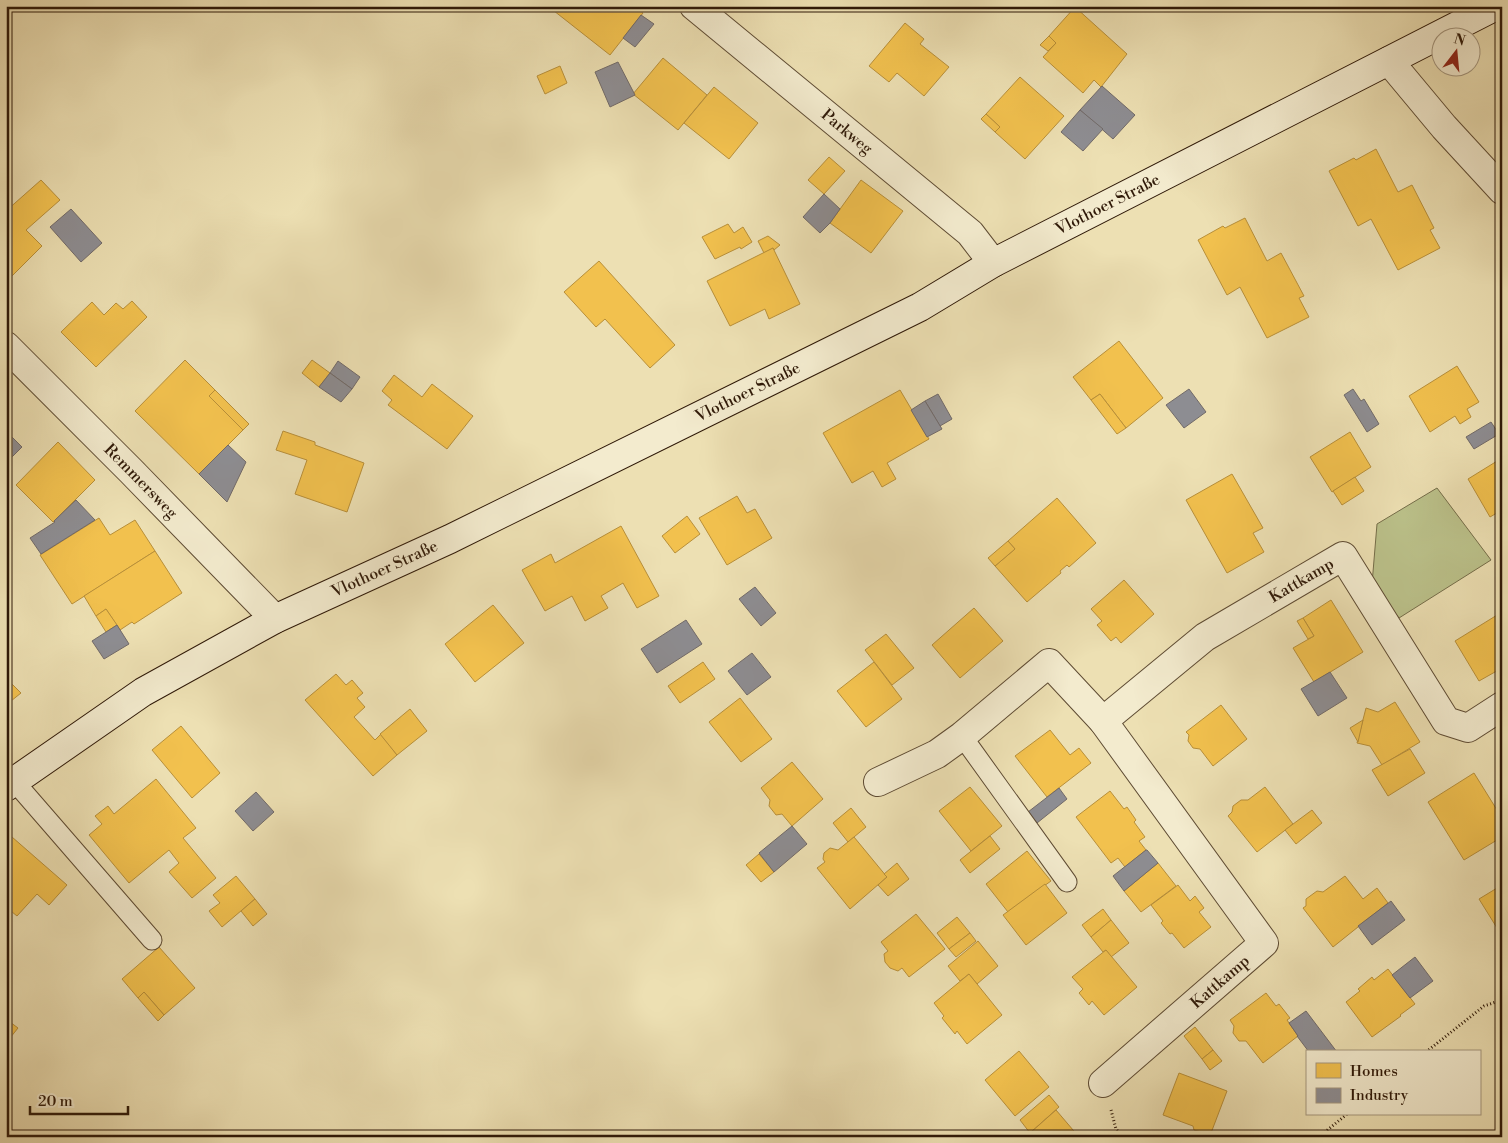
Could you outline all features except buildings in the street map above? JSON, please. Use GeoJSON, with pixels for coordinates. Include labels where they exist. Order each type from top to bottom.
{"type":"FeatureCollection","features":[{"type":"Feature","properties":{"kind":"street","name":"Parkweg"},"geometry":{"type":"LineString","coordinates":[[694,6],[970,233],[994,263]]}},
{"type":"Feature","properties":{"kind":"street","name":"Vlothoer Straße"},"geometry":{"type":"LineString","coordinates":[[10,784],[143,692],[275,619],[450,539],[920,307],[994,263],[1496,6]]}},
{"type":"Feature","properties":{"kind":"street"},"geometry":{"type":"LineString","coordinates":[[1389,61],[1444,127],[1502,190]]}},
{"type":"Feature","properties":{"kind":"street","name":"Remmersweg"},"geometry":{"type":"LineString","coordinates":[[6,346],[131,470],[275,619]]}},
{"type":"Feature","properties":{"kind":"street","name":"Kattkamp"},"geometry":{"type":"LineString","coordinates":[[1103,721],[1205,636],[1343,556],[1446,721],[1468,728],[1502,706]]}},
{"type":"Feature","properties":{"kind":"street","name":"Kattkamp"},"geometry":{"type":"LineString","coordinates":[[878,782],[937,754],[962,736],[1049,663],[1103,721],[1264,943],[1103,1083]]}},
{"type":"Feature","properties":{"kind":"lane"},"geometry":{"type":"LineString","coordinates":[[962,736],[1067,882]]}},
{"type":"Feature","properties":{"kind":"lane"},"geometry":{"type":"LineString","coordinates":[[10,784],[152,940]]}},
{"type":"Feature","properties":{"kind":"path"},"geometry":{"type":"LineString","coordinates":[[1429,1050],[1484,1006],[1502,1000]]}},
{"type":"Feature","properties":{"kind":"path"},"geometry":{"type":"LineString","coordinates":[[1319,1137],[1345,1116]]}},
{"type":"Feature","properties":{"kind":"green space"},"geometry":{"type":"Polygon","coordinates":[[[1437,488],[1491,560],[1399,618],[1372,584],[1377,524],[1437,488]]]}}]}
